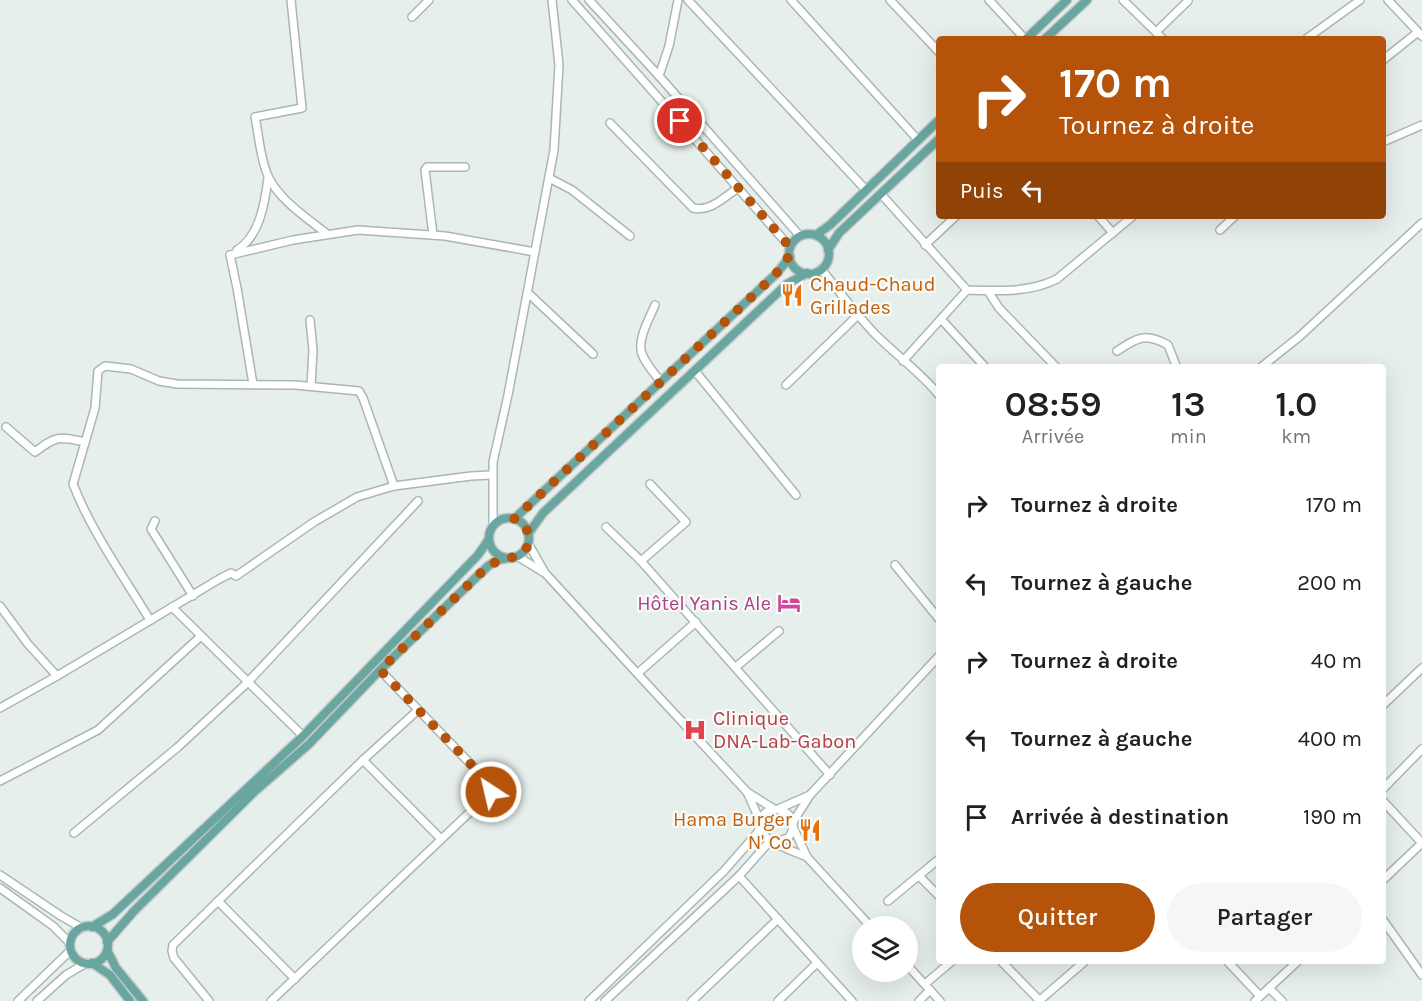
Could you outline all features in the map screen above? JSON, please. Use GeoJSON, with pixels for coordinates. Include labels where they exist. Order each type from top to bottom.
{"type":"FeatureCollection","features":[{"type":"Feature","properties":{"kind":"main road"},"geometry":{"type":"LineString","coordinates":[[1029,36],[1067,0]]}},
{"type":"Feature","properties":{"kind":"main road"},"geometry":{"type":"LineString","coordinates":[[1048,36],[1087,0]]}},
{"type":"Feature","properties":{"kind":"main road"},"geometry":{"type":"LineString","coordinates":[[816,235],[830,225],[936,123]]}},
{"type":"Feature","properties":{"kind":"main road"},"geometry":{"type":"LineString","coordinates":[[528,534],[543,513],[787,284],[807,273],[821,269],[827,261],[828,250],[839,233],[936,142]]}},
{"type":"Feature","properties":{"kind":"main road"},"geometry":{"type":"LineString","coordinates":[[514,519],[776,274],[800,236],[816,235],[824,241],[828,250]]}},
{"type":"Feature","properties":{"kind":"main road"},"geometry":{"type":"LineString","coordinates":[[790,252],[796,268],[807,273]]}},
{"type":"Feature","properties":{"kind":"main road"},"geometry":{"type":"LineString","coordinates":[[89,963],[102,959],[107,946],[134,911],[255,792],[309,744],[380,670],[488,566],[497,560],[512,557],[524,551],[528,543],[528,534],[523,524],[514,519],[502,519],[493,526],[489,539],[478,555],[303,736],[113,914],[92,927],[82,928],[74,934],[70,947],[76,959],[89,963],[110,975],[130,1001]]}},
{"type":"Feature","properties":{"kind":"main road"},"geometry":{"type":"LineString","coordinates":[[489,539],[494,552],[499,556],[512,557]]}},
{"type":"Feature","properties":{"kind":"main road"},"geometry":{"type":"LineString","coordinates":[[92,927],[102,932],[116,968],[143,1001]]}},
{"type":"Feature","properties":{"kind":"street"},"geometry":{"type":"LineString","coordinates":[[291,0],[302,108],[255,117],[268,176],[280,194],[327,234]]}},
{"type":"Feature","properties":{"kind":"street"},"geometry":{"type":"LineString","coordinates":[[412,17],[429,0]]}},
{"type":"Feature","properties":{"kind":"street"},"geometry":{"type":"LineString","coordinates":[[493,526],[491,475],[528,292],[558,114],[559,75],[552,0]]}},
{"type":"Feature","properties":{"kind":"street"},"geometry":{"type":"LineString","coordinates":[[572,0],[738,188],[790,252]]}},
{"type":"Feature","properties":{"kind":"street"},"geometry":{"type":"LineString","coordinates":[[589,0],[800,236]]}},
{"type":"Feature","properties":{"kind":"street"},"geometry":{"type":"LineString","coordinates":[[659,76],[678,0]]}},
{"type":"Feature","properties":{"kind":"street"},"geometry":{"type":"LineString","coordinates":[[688,0],[866,190]]}},
{"type":"Feature","properties":{"kind":"street"},"geometry":{"type":"LineString","coordinates":[[792,0],[918,140]]}},
{"type":"Feature","properties":{"kind":"street"},"geometry":{"type":"LineString","coordinates":[[890,0],[936,49]]}},
{"type":"Feature","properties":{"kind":"street"},"geometry":{"type":"LineString","coordinates":[[989,0],[1023,36]]}},
{"type":"Feature","properties":{"kind":"street"},"geometry":{"type":"LineString","coordinates":[[1123,0],[1160,36]]}},
{"type":"Feature","properties":{"kind":"street"},"geometry":{"type":"LineString","coordinates":[[1310,36],[1360,0]]}},
{"type":"Feature","properties":{"kind":"street"},"geometry":{"type":"LineString","coordinates":[[1386,58],[1420,34],[1388,0]]}},
{"type":"Feature","properties":{"kind":"street"},"geometry":{"type":"LineString","coordinates":[[1156,32],[1188,1]]}},
{"type":"Feature","properties":{"kind":"street"},"geometry":{"type":"LineString","coordinates":[[610,123],[693,208],[710,207],[738,188]]}},
{"type":"Feature","properties":{"kind":"street"},"geometry":{"type":"LineString","coordinates":[[1386,141],[1422,125]]}},
{"type":"Feature","properties":{"kind":"street"},"geometry":{"type":"LineString","coordinates":[[433,235],[425,170],[427,167],[465,167]]}},
{"type":"Feature","properties":{"kind":"street"},"geometry":{"type":"LineString","coordinates":[[230,255],[245,245],[263,212],[268,176]]}},
{"type":"Feature","properties":{"kind":"street"},"geometry":{"type":"LineString","coordinates":[[549,178],[572,190],[630,236]]}},
{"type":"Feature","properties":{"kind":"street"},"geometry":{"type":"LineString","coordinates":[[881,194],[967,290],[1024,289],[1049,283],[1057,279],[1130,219]]}},
{"type":"Feature","properties":{"kind":"street"},"geometry":{"type":"LineString","coordinates":[[925,245],[953,219]]}},
{"type":"Feature","properties":{"kind":"street"},"geometry":{"type":"LineString","coordinates":[[1100,219],[1113,234]]}},
{"type":"Feature","properties":{"kind":"street"},"geometry":{"type":"LineString","coordinates":[[1220,230],[1232,219]]}},
{"type":"Feature","properties":{"kind":"street"},"geometry":{"type":"LineString","coordinates":[[1265,364],[1299,337],[1422,223]]}},
{"type":"Feature","properties":{"kind":"street"},"geometry":{"type":"LineString","coordinates":[[230,255],[327,234],[358,230],[433,235],[500,244],[535,252]]}},
{"type":"Feature","properties":{"kind":"street"},"geometry":{"type":"LineString","coordinates":[[230,255],[253,384]]}},
{"type":"Feature","properties":{"kind":"street"},"geometry":{"type":"LineString","coordinates":[[821,269],[858,315],[903,361],[924,377],[936,391]]}},
{"type":"Feature","properties":{"kind":"street"},"geometry":{"type":"LineString","coordinates":[[903,361],[967,290]]}},
{"type":"Feature","properties":{"kind":"street"},"geometry":{"type":"LineString","coordinates":[[988,291],[999,308],[1053,364]]}},
{"type":"Feature","properties":{"kind":"street"},"geometry":{"type":"LineString","coordinates":[[528,292],[593,354]]}},
{"type":"Feature","properties":{"kind":"street"},"geometry":{"type":"LineString","coordinates":[[655,304],[644,331],[640,349],[661,382]]}},
{"type":"Feature","properties":{"kind":"street"},"geometry":{"type":"LineString","coordinates":[[786,385],[858,315]]}},
{"type":"Feature","properties":{"kind":"street"},"geometry":{"type":"LineString","coordinates":[[941,319],[982,364]]}},
{"type":"Feature","properties":{"kind":"street"},"geometry":{"type":"LineString","coordinates":[[310,320],[313,350],[311,386]]}},
{"type":"Feature","properties":{"kind":"street"},"geometry":{"type":"LineString","coordinates":[[1117,351],[1134,339],[1149,337],[1168,345],[1175,364]]}},
{"type":"Feature","properties":{"kind":"street"},"geometry":{"type":"LineString","coordinates":[[150,620],[116,564],[73,484],[95,408],[98,371],[105,366],[131,369],[159,381],[177,384],[311,386],[358,391],[361,393],[394,486]]}},
{"type":"Feature","properties":{"kind":"street"},"geometry":{"type":"LineString","coordinates":[[695,371],[796,495]]}},
{"type":"Feature","properties":{"kind":"street"},"geometry":{"type":"LineString","coordinates":[[6,427],[35,452],[54,438],[85,442]]}},
{"type":"Feature","properties":{"kind":"street"},"geometry":{"type":"LineString","coordinates":[[0,708],[221,578],[231,573],[236,576],[314,522],[357,497],[394,486],[491,475]]}},
{"type":"Feature","properties":{"kind":"street"},"geometry":{"type":"LineString","coordinates":[[641,561],[686,522],[650,484]]}},
{"type":"Feature","properties":{"kind":"street"},"geometry":{"type":"LineString","coordinates":[[74,833],[178,747],[247,683],[418,501]]}},
{"type":"Feature","properties":{"kind":"street"},"geometry":{"type":"LineString","coordinates":[[155,521],[151,529],[193,596]]}},
{"type":"Feature","properties":{"kind":"street"},"geometry":{"type":"LineString","coordinates":[[606,527],[641,561],[830,775]]}},
{"type":"Feature","properties":{"kind":"street"},"geometry":{"type":"LineString","coordinates":[[528,543],[545,573],[747,792],[787,813],[807,857],[861,916]]}},
{"type":"Feature","properties":{"kind":"street"},"geometry":{"type":"LineString","coordinates":[[512,557],[545,573]]}},
{"type":"Feature","properties":{"kind":"street"},"geometry":{"type":"LineString","coordinates":[[895,565],[936,615]]}},
{"type":"Feature","properties":{"kind":"street"},"geometry":{"type":"LineString","coordinates":[[0,606],[27,644],[57,676]]}},
{"type":"Feature","properties":{"kind":"street"},"geometry":{"type":"LineString","coordinates":[[172,607],[303,736]]}},
{"type":"Feature","properties":{"kind":"street"},"geometry":{"type":"LineString","coordinates":[[638,673],[696,622]]}},
{"type":"Feature","properties":{"kind":"street"},"geometry":{"type":"LineString","coordinates":[[736,667],[779,631]]}},
{"type":"Feature","properties":{"kind":"street"},"geometry":{"type":"LineString","coordinates":[[0,781],[98,730],[201,636]]}},
{"type":"Feature","properties":{"kind":"street"},"geometry":{"type":"LineString","coordinates":[[608,1000],[773,842],[788,838],[793,824],[810,795],[936,659]]}},
{"type":"Feature","properties":{"kind":"street"},"geometry":{"type":"LineString","coordinates":[[1386,702],[1422,668]]}},
{"type":"Feature","properties":{"kind":"street"},"geometry":{"type":"LineString","coordinates":[[271,1001],[491,792],[491,786],[380,670]]}},
{"type":"Feature","properties":{"kind":"street"},"geometry":{"type":"LineString","coordinates":[[209,1001],[174,958],[173,945],[363,760],[418,710]]}},
{"type":"Feature","properties":{"kind":"street"},"geometry":{"type":"LineString","coordinates":[[1386,786],[1422,749]]}},
{"type":"Feature","properties":{"kind":"street"},"geometry":{"type":"LineString","coordinates":[[363,760],[441,839]]}},
{"type":"Feature","properties":{"kind":"street"},"geometry":{"type":"LineString","coordinates":[[747,792],[763,835],[807,857]]}},
{"type":"Feature","properties":{"kind":"street"},"geometry":{"type":"LineString","coordinates":[[589,1001],[724,871],[758,832],[765,813],[810,795]]}},
{"type":"Feature","properties":{"kind":"street"},"geometry":{"type":"LineString","coordinates":[[1386,804],[1422,843],[1386,877]]}},
{"type":"Feature","properties":{"kind":"street"},"geometry":{"type":"LineString","coordinates":[[888,901],[936,862]]}},
{"type":"Feature","properties":{"kind":"street"},"geometry":{"type":"LineString","coordinates":[[0,875],[82,928]]}},
{"type":"Feature","properties":{"kind":"street"},"geometry":{"type":"LineString","coordinates":[[739,876],[852,1001]]}},
{"type":"Feature","properties":{"kind":"street"},"geometry":{"type":"LineString","coordinates":[[919,876],[936,894]]}},
{"type":"Feature","properties":{"kind":"street"},"geometry":{"type":"LineString","coordinates":[[0,888],[53,926],[70,947],[18,1001]]}},
{"type":"Feature","properties":{"kind":"street"},"geometry":{"type":"LineString","coordinates":[[218,901],[295,979]]}},
{"type":"Feature","properties":{"kind":"street"},"geometry":{"type":"LineString","coordinates":[[693,1001],[778,919]]}},
{"type":"Feature","properties":{"kind":"street"},"geometry":{"type":"LineString","coordinates":[[1386,924],[1422,975]]}},
{"type":"Feature","properties":{"kind":"street"},"geometry":{"type":"LineString","coordinates":[[38,1001],[66,975],[89,963]]}},
{"type":"Feature","properties":{"kind":"street"},"geometry":{"type":"LineString","coordinates":[[778,1001],[817,963]]}},
{"type":"Feature","properties":{"kind":"street"},"geometry":{"type":"LineString","coordinates":[[919,1001],[928,987],[949,964]]}},
{"type":"Feature","properties":{"kind":"street"},"geometry":{"type":"LineString","coordinates":[[1004,964],[1039,1001],[1082,964]]}},
{"type":"Feature","properties":{"kind":"street"},"geometry":{"type":"LineString","coordinates":[[1230,964],[1257,999],[1295,964]]}},
{"type":"Feature","properties":{"kind":"street"},"geometry":{"type":"LineString","coordinates":[[918,976],[940,1001]]}},
{"type":"Feature","properties":{"kind":"street"},"geometry":{"type":"LineString","coordinates":[[1269,988],[1282,1001]]}},
{"type":"Feature","properties":{"kind":"place","name":"Chaud-Chaud Grillades"},"geometry":{"type":"Point","coordinates":[792,295]}},
{"type":"Feature","properties":{"kind":"place","name":"Hôtel Yanis Ale"},"geometry":{"type":"Point","coordinates":[789,603]}},
{"type":"Feature","properties":{"kind":"place","name":"Clinique DNA-Lab-Gabon"},"geometry":{"type":"Point","coordinates":[695,730]}},
{"type":"Feature","properties":{"kind":"place","name":"Hama Burger N' Co"},"geometry":{"type":"Point","coordinates":[810,830]}},
{"type":"Feature","properties":{"kind":"route"},"geometry":{"type":"LineString","coordinates":[[491,792],[491,786],[486,780],[380,670],[488,566],[497,560],[517,556],[524,551],[529,537],[523,524],[514,519],[776,274],[789,256],[790,247],[680,121]]}}]}
